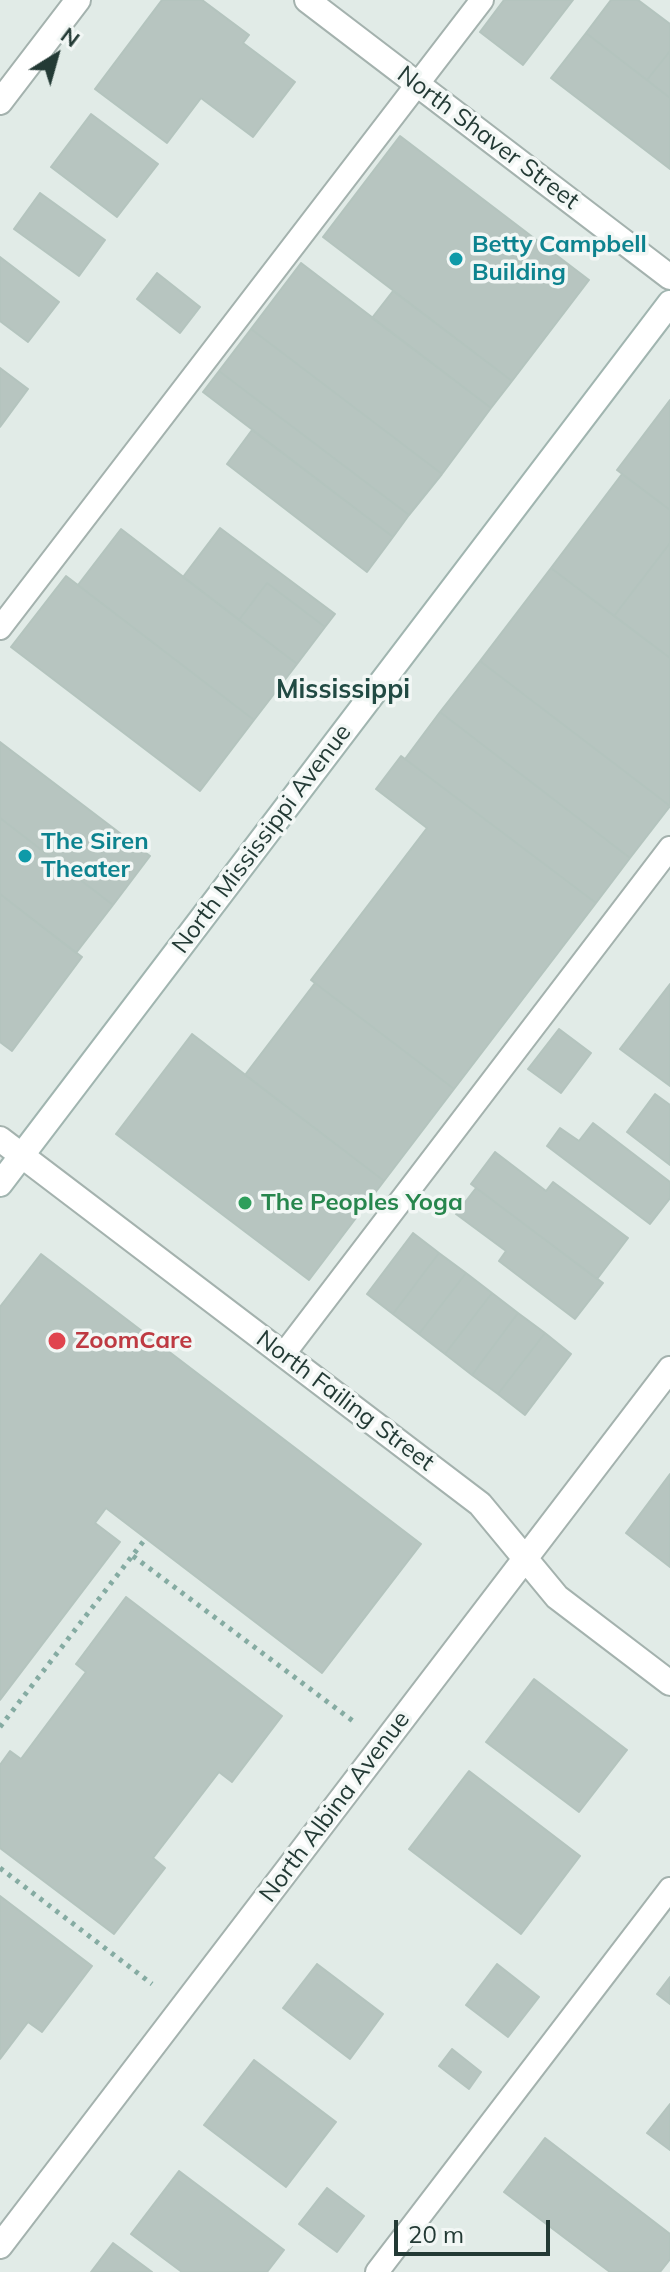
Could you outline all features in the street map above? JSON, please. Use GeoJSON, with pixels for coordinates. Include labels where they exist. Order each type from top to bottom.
{"type":"FeatureCollection","features":[{"type":"Feature","properties":{"kind":"street"},"geometry":{"type":"LineString","coordinates":[[0,102],[78,0]]}},
{"type":"Feature","properties":{"kind":"street","name":"North Shaver Street"},"geometry":{"type":"LineString","coordinates":[[307,0],[670,277]]}},
{"type":"Feature","properties":{"kind":"street","name":"North Mississippi Avenue"},"geometry":{"type":"LineString","coordinates":[[0,1184],[670,303]]}},
{"type":"Feature","properties":{"kind":"street","name":"North Failing Street"},"geometry":{"type":"LineString","coordinates":[[0,1139],[480,1504],[557,1597],[670,1683]]}},
{"type":"Feature","properties":{"kind":"street","name":"North Albina Avenue"},"geometry":{"type":"LineString","coordinates":[[0,2246],[670,1369]]}},
{"type":"Feature","properties":{"kind":"lane"},"geometry":{"type":"LineString","coordinates":[[0,628],[482,0]]}},
{"type":"Feature","properties":{"kind":"lane"},"geometry":{"type":"LineString","coordinates":[[283,1355],[670,848]]}},
{"type":"Feature","properties":{"kind":"lane"},"geometry":{"type":"LineString","coordinates":[[377,2272],[670,1889]]}},
{"type":"Feature","properties":{"kind":"path"},"geometry":{"type":"LineString","coordinates":[[0,1727],[146,1538]]}},
{"type":"Feature","properties":{"kind":"path"},"geometry":{"type":"LineString","coordinates":[[133,1556],[384,1743]]}},
{"type":"Feature","properties":{"kind":"path"},"geometry":{"type":"LineString","coordinates":[[0,1868],[182,2008]]}},
{"type":"Feature","properties":{"kind":"building"},"geometry":{"type":"Polygon","coordinates":[[[162,0],[202,0],[249,35],[243,43],[295,82],[253,137],[201,98],[167,143],[95,89],[162,0]]]}},
{"type":"Feature","properties":{"kind":"building"},"geometry":{"type":"Polygon","coordinates":[[[504,0],[573,0],[523,65],[480,32],[504,0]]]}},
{"type":"Feature","properties":{"kind":"building"},"geometry":{"type":"Polygon","coordinates":[[[611,0],[638,0],[670,24],[670,51],[647,80],[586,33],[611,0]]]}},
{"type":"Feature","properties":{"kind":"building"},"geometry":{"type":"Polygon","coordinates":[[[586,33],[670,98],[670,169],[551,78],[586,33]]]}},
{"type":"Feature","properties":{"kind":"building"},"geometry":{"type":"Polygon","coordinates":[[[670,51],[670,98],[647,80],[670,51]]]}},
{"type":"Feature","properties":{"kind":"building"},"geometry":{"type":"Polygon","coordinates":[[[91,114],[158,164],[117,217],[51,167],[91,114]]]}},
{"type":"Feature","properties":{"kind":"building","name":"Betty Campbell Building"},"geometry":{"type":"Polygon","coordinates":[[[400,136],[589,280],[512,381],[323,237],[400,136]]]}},
{"type":"Feature","properties":{"kind":"building"},"geometry":{"type":"Polygon","coordinates":[[[40,193],[105,240],[79,276],[14,229],[40,193]]]}},
{"type":"Feature","properties":{"kind":"building"},"geometry":{"type":"Polygon","coordinates":[[[0,257],[59,302],[28,342],[0,321],[0,257]]]}},
{"type":"Feature","properties":{"kind":"building"},"geometry":{"type":"Polygon","coordinates":[[[301,263],[491,408],[442,474],[251,329],[301,263]]]}},
{"type":"Feature","properties":{"kind":"building"},"geometry":{"type":"Polygon","coordinates":[[[157,273],[200,307],[180,333],[137,299],[157,273]]]}},
{"type":"Feature","properties":{"kind":"building"},"geometry":{"type":"Polygon","coordinates":[[[393,291],[512,381],[491,408],[372,318],[393,291]]]}},
{"type":"Feature","properties":{"kind":"building"},"geometry":{"type":"Polygon","coordinates":[[[251,329],[442,474],[409,515],[219,371],[251,329]]]}},
{"type":"Feature","properties":{"kind":"building"},"geometry":{"type":"Polygon","coordinates":[[[0,368],[28,389],[0,427],[0,368]]]}},
{"type":"Feature","properties":{"kind":"building"},"geometry":{"type":"Polygon","coordinates":[[[219,371],[409,515],[393,537],[203,392],[219,371]]]}},
{"type":"Feature","properties":{"kind":"building"},"geometry":{"type":"Polygon","coordinates":[[[670,400],[670,510],[617,470],[670,400]]]}},
{"type":"Feature","properties":{"kind":"building"},"geometry":{"type":"Polygon","coordinates":[[[252,430],[393,537],[367,572],[227,464],[252,430]]]}},
{"type":"Feature","properties":{"kind":"building"},"geometry":{"type":"Polygon","coordinates":[[[622,474],[670,510],[670,543],[614,616],[551,568],[622,474]]]}},
{"type":"Feature","properties":{"kind":"building"},"geometry":{"type":"Polygon","coordinates":[[[220,528],[335,614],[325,627],[267,583],[239,620],[183,577],[220,528]]]}},
{"type":"Feature","properties":{"kind":"building"},"geometry":{"type":"Polygon","coordinates":[[[121,529],[297,664],[254,720],[78,585],[121,529]]]}},
{"type":"Feature","properties":{"kind":"building"},"geometry":{"type":"Polygon","coordinates":[[[670,543],[670,658],[614,616],[670,543]]]}},
{"type":"Feature","properties":{"kind":"building"},"geometry":{"type":"Polygon","coordinates":[[[551,568],[670,658],[670,806],[480,661],[551,568]]]}},
{"type":"Feature","properties":{"kind":"building"},"geometry":{"type":"Polygon","coordinates":[[[66,576],[254,720],[200,791],[11,647],[66,576]]]}},
{"type":"Feature","properties":{"kind":"building"},"geometry":{"type":"Polygon","coordinates":[[[267,583],[325,627],[297,664],[239,620],[267,583]]]}},
{"type":"Feature","properties":{"kind":"building"},"geometry":{"type":"Polygon","coordinates":[[[480,661],[670,806],[630,858],[440,712],[480,661]]]}},
{"type":"Feature","properties":{"kind":"building"},"geometry":{"type":"Polygon","coordinates":[[[440,712],[630,858],[596,903],[405,759],[440,712]]]}},
{"type":"Feature","properties":{"kind":"building"},"geometry":{"type":"Polygon","coordinates":[[[0,742],[150,856],[113,905],[0,818],[0,742]]]}},
{"type":"Feature","properties":{"kind":"building"},"geometry":{"type":"Polygon","coordinates":[[[401,756],[596,903],[454,1089],[311,980],[427,828],[376,789],[401,756]]]}},
{"type":"Feature","properties":{"kind":"building","name":"The Siren Theater"},"geometry":{"type":"Polygon","coordinates":[[[0,818],[113,905],[76,953],[0,894],[0,818]]]}},
{"type":"Feature","properties":{"kind":"building"},"geometry":{"type":"Polygon","coordinates":[[[0,894],[82,957],[12,1051],[0,1042],[0,894]]]}},
{"type":"Feature","properties":{"kind":"building"},"geometry":{"type":"Polygon","coordinates":[[[315,983],[454,1089],[384,1181],[245,1075],[315,983]]]}},
{"type":"Feature","properties":{"kind":"building"},"geometry":{"type":"Polygon","coordinates":[[[670,984],[670,1086],[620,1049],[670,984]]]}},
{"type":"Feature","properties":{"kind":"building"},"geometry":{"type":"Polygon","coordinates":[[[559,1029],[591,1053],[561,1093],[528,1069],[559,1029]]]}},
{"type":"Feature","properties":{"kind":"building"},"geometry":{"type":"Polygon","coordinates":[[[192,1034],[384,1181],[309,1280],[116,1134],[192,1034]]]}},
{"type":"Feature","properties":{"kind":"building"},"geometry":{"type":"Polygon","coordinates":[[[655,1094],[670,1105],[670,1165],[627,1132],[655,1094]]]}},
{"type":"Feature","properties":{"kind":"building"},"geometry":{"type":"Polygon","coordinates":[[[593,1123],[670,1182],[670,1198],[650,1224],[547,1146],[560,1128],[579,1141],[593,1123]]]}},
{"type":"Feature","properties":{"kind":"building"},"geometry":{"type":"Polygon","coordinates":[[[495,1152],[546,1191],[553,1182],[628,1238],[597,1279],[471,1184],[495,1152]]]}},
{"type":"Feature","properties":{"kind":"building"},"geometry":{"type":"Polygon","coordinates":[[[476,1188],[603,1283],[575,1319],[499,1261],[506,1251],[456,1214],[476,1188]]]}},
{"type":"Feature","properties":{"kind":"building"},"geometry":{"type":"Polygon","coordinates":[[[413,1233],[439,1253],[393,1314],[367,1294],[413,1233]]]}},
{"type":"Feature","properties":{"kind":"building"},"geometry":{"type":"Polygon","coordinates":[[[439,1253],[466,1273],[419,1334],[393,1314],[439,1253]]]}},
{"type":"Feature","properties":{"kind":"building"},"geometry":{"type":"Polygon","coordinates":[[[41,1254],[421,1544],[322,1673],[106,1508],[95,1523],[120,1542],[0,1700],[0,1307],[41,1254]]]}},
{"type":"Feature","properties":{"kind":"building"},"geometry":{"type":"Polygon","coordinates":[[[466,1273],[492,1293],[445,1354],[419,1334],[466,1273]]]}},
{"type":"Feature","properties":{"kind":"building"},"geometry":{"type":"Polygon","coordinates":[[[492,1293],[518,1313],[472,1375],[445,1354],[492,1293]]]}},
{"type":"Feature","properties":{"kind":"building"},"geometry":{"type":"Polygon","coordinates":[[[518,1313],[545,1333],[498,1394],[472,1375],[518,1313]]]}},
{"type":"Feature","properties":{"kind":"building"},"geometry":{"type":"Polygon","coordinates":[[[545,1333],[571,1354],[525,1415],[498,1394],[545,1333]]]}},
{"type":"Feature","properties":{"kind":"building"},"geometry":{"type":"Polygon","coordinates":[[[670,1474],[670,1567],[626,1533],[670,1474]]]}},
{"type":"Feature","properties":{"kind":"building"},"geometry":{"type":"Polygon","coordinates":[[[126,1597],[282,1716],[232,1782],[219,1772],[153,1858],[165,1868],[114,1934],[0,1848],[0,1765],[10,1751],[21,1759],[86,1672],[76,1664],[126,1597]]]}},
{"type":"Feature","properties":{"kind":"building"},"geometry":{"type":"Polygon","coordinates":[[[534,1679],[627,1750],[579,1812],[486,1742],[534,1679]]]}},
{"type":"Feature","properties":{"kind":"building"},"geometry":{"type":"Polygon","coordinates":[[[469,1771],[580,1856],[521,1934],[409,1849],[469,1771]]]}},
{"type":"Feature","properties":{"kind":"building"},"geometry":{"type":"Polygon","coordinates":[[[0,1896],[92,1966],[42,2032],[28,2022],[0,2059],[0,1896]]]}},
{"type":"Feature","properties":{"kind":"building"},"geometry":{"type":"Polygon","coordinates":[[[317,1964],[383,2014],[350,2059],[283,2008],[317,1964]]]}},
{"type":"Feature","properties":{"kind":"building"},"geometry":{"type":"Polygon","coordinates":[[[497,1964],[539,1997],[508,2037],[466,2005],[497,1964]]]}},
{"type":"Feature","properties":{"kind":"building"},"geometry":{"type":"Polygon","coordinates":[[[670,1977],[670,2004],[657,1994],[670,1977]]]}},
{"type":"Feature","properties":{"kind":"building"},"geometry":{"type":"Polygon","coordinates":[[[452,2049],[481,2072],[469,2089],[439,2066],[452,2049]]]}},
{"type":"Feature","properties":{"kind":"building"},"geometry":{"type":"Polygon","coordinates":[[[254,2060],[336,2122],[286,2187],[204,2125],[254,2060]]]}},
{"type":"Feature","properties":{"kind":"building"},"geometry":{"type":"Polygon","coordinates":[[[670,2104],[670,2150],[647,2133],[670,2104]]]}},
{"type":"Feature","properties":{"kind":"building"},"geometry":{"type":"Polygon","coordinates":[[[545,2138],[670,2234],[670,2259],[660,2272],[610,2272],[504,2192],[545,2138]]]}},
{"type":"Feature","properties":{"kind":"building"},"geometry":{"type":"Polygon","coordinates":[[[179,2171],[284,2250],[267,2272],[182,2272],[131,2234],[179,2171]]]}},
{"type":"Feature","properties":{"kind":"building"},"geometry":{"type":"Polygon","coordinates":[[[327,2188],[364,2216],[337,2252],[299,2224],[327,2188]]]}},
{"type":"Feature","properties":{"kind":"building"},"geometry":{"type":"Polygon","coordinates":[[[113,2243],[152,2272],[91,2272],[113,2243]]]}},
{"type":"Feature","properties":{"kind":"place","name":"Betty Campbell Building"},"geometry":{"type":"Point","coordinates":[456,259]}},
{"type":"Feature","properties":{"kind":"place","name":"The Siren Theater"},"geometry":{"type":"Point","coordinates":[25,856]}},
{"type":"Feature","properties":{"kind":"place","name":"The Peoples Yoga"},"geometry":{"type":"Point","coordinates":[245,1203]}},
{"type":"Feature","properties":{"kind":"place","name":"ZoomCare"},"geometry":{"type":"Point","coordinates":[57,1341]}},
{"type":"Feature","properties":{"kind":"district","name":"Mississippi"},"geometry":{"type":"Point","coordinates":[343,690]}}]}
